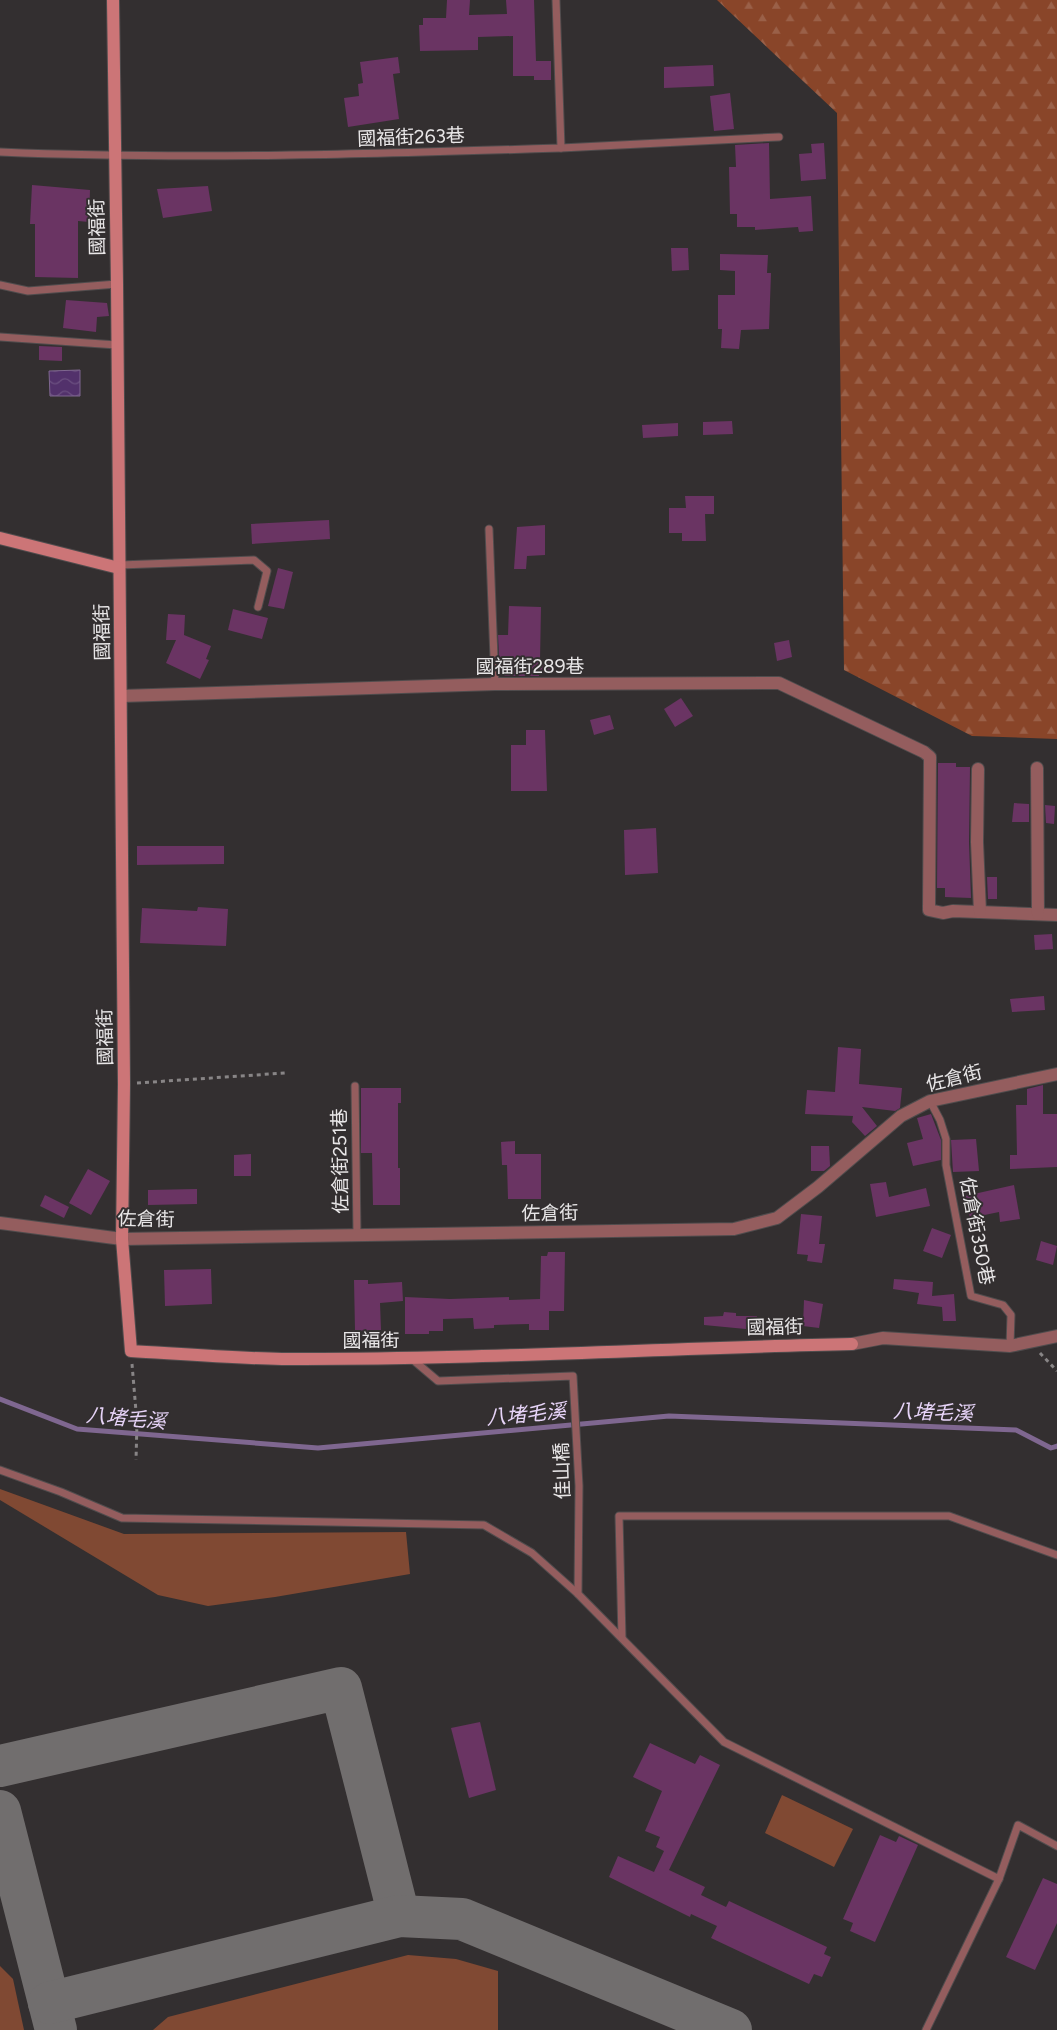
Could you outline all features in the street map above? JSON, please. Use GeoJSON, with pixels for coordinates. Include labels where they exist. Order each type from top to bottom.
{"type":"FeatureCollection","features":[{"type":"Feature","properties":{"kind":"street","name":"國福街"},"geometry":{"type":"LineString","coordinates":[[112,0],[120,566],[124,1084],[122,1239],[131,1351],[279,1359],[411,1358],[697,1347],[852,1344],[883,1338],[1010,1346]]}},
{"type":"Feature","properties":{"kind":"street"},"geometry":{"type":"LineString","coordinates":[[0,538],[120,566]]}},
{"type":"Feature","properties":{"kind":"street","name":"國福街289巷"},"geometry":{"type":"LineString","coordinates":[[121,696],[495,684],[779,683],[924,752],[930,757],[929,910],[943,913],[980,912]]}},
{"type":"Feature","properties":{"kind":"street"},"geometry":{"type":"LineString","coordinates":[[1037,768],[1038,914]]}},
{"type":"Feature","properties":{"kind":"street"},"geometry":{"type":"LineString","coordinates":[[978,769],[977,842],[980,912],[1057,915]]}},
{"type":"Feature","properties":{"kind":"street","name":"佐倉街"},"geometry":{"type":"LineString","coordinates":[[0,1223],[122,1239],[734,1229],[777,1218],[818,1187],[902,1116],[930,1101],[1057,1074]]}},
{"type":"Feature","properties":{"kind":"street"},"geometry":{"type":"LineString","coordinates":[[1010,1346],[1057,1336]]}},
{"type":"Feature","properties":{"kind":"lane"},"geometry":{"type":"LineString","coordinates":[[556,0],[561,148]]}},
{"type":"Feature","properties":{"kind":"lane","name":"國福街263巷"},"geometry":{"type":"LineString","coordinates":[[0,152],[114,157],[339,155],[561,148],[779,136]]}},
{"type":"Feature","properties":{"kind":"lane"},"geometry":{"type":"LineString","coordinates":[[0,285],[28,291],[117,284]]}},
{"type":"Feature","properties":{"kind":"lane"},"geometry":{"type":"LineString","coordinates":[[0,337],[117,345]]}},
{"type":"Feature","properties":{"kind":"lane"},"geometry":{"type":"LineString","coordinates":[[489,528],[495,684]]}},
{"type":"Feature","properties":{"kind":"lane"},"geometry":{"type":"LineString","coordinates":[[120,566],[254,560],[267,572],[258,607]]}},
{"type":"Feature","properties":{"kind":"lane","name":"佐倉街251巷"},"geometry":{"type":"LineString","coordinates":[[354,1086],[357,1235]]}},
{"type":"Feature","properties":{"kind":"lane","name":"佐倉街350巷"},"geometry":{"type":"LineString","coordinates":[[930,1101],[940,1120],[946,1138],[946,1165],[971,1296],[1003,1305],[1011,1315],[1010,1346]]}},
{"type":"Feature","properties":{"kind":"lane","name":"佳山橋"},"geometry":{"type":"LineString","coordinates":[[411,1358],[438,1381],[573,1376],[579,1486],[580,1565],[578,1594]]}},
{"type":"Feature","properties":{"kind":"lane"},"geometry":{"type":"LineString","coordinates":[[0,1470],[61,1492],[122,1518],[484,1525],[532,1553],[578,1594],[724,1742],[999,1879]]}},
{"type":"Feature","properties":{"kind":"lane"},"geometry":{"type":"LineString","coordinates":[[622,1638],[619,1516],[949,1516],[1057,1555]]}},
{"type":"Feature","properties":{"kind":"lane"},"geometry":{"type":"LineString","coordinates":[[926,2030],[999,1879],[1018,1825],[1057,1846]]}},
{"type":"Feature","properties":{"kind":"path"},"geometry":{"type":"LineString","coordinates":[[124,1084],[286,1074]]}},
{"type":"Feature","properties":{"kind":"path"},"geometry":{"type":"LineString","coordinates":[[1031,1343],[1057,1371]]}},
{"type":"Feature","properties":{"kind":"path"},"geometry":{"type":"LineString","coordinates":[[131,1351],[137,1423],[136,1460]]}},
{"type":"Feature","properties":{"kind":"shaded area"},"geometry":{"type":"Polygon","coordinates":[[[0,1489],[124,1534],[406,1532],[410,1574],[275,1597],[208,1606],[158,1595],[0,1500],[0,1489]]]}},
{"type":"Feature","properties":{"kind":"shaded area"},"geometry":{"type":"Polygon","coordinates":[[[782,1795],[853,1829],[834,1867],[765,1833],[782,1795]]]}},
{"type":"Feature","properties":{"kind":"shaded area"},"geometry":{"type":"Polygon","coordinates":[[[408,1955],[456,1959],[498,1971],[498,2030],[153,2030],[168,2017],[408,1955]]]}},
{"type":"Feature","properties":{"kind":"shaded area"},"geometry":{"type":"Polygon","coordinates":[[[0,1966],[13,1979],[24,2030],[0,2030],[0,1966]]]}},
{"type":"Feature","properties":{"kind":"green space"},"geometry":{"type":"Polygon","coordinates":[[[717,0],[1057,0],[1057,739],[972,736],[844,670],[837,113],[717,0]]]}},
{"type":"Feature","properties":{"kind":"water"},"geometry":{"type":"Polygon","coordinates":[[[80,370],[80,396],[50,396],[49,371],[80,370]]]}},
{"type":"Feature","properties":{"kind":"building"},"geometry":{"type":"Polygon","coordinates":[[[447,0],[470,0],[469,15],[507,14],[506,0],[534,0],[536,61],[551,61],[551,80],[534,80],[534,76],[513,76],[513,36],[478,37],[478,50],[420,51],[419,25],[423,25],[423,18],[446,18],[447,0]]]}},
{"type":"Feature","properties":{"kind":"building"},"geometry":{"type":"Polygon","coordinates":[[[398,57],[400,73],[393,74],[399,119],[348,127],[344,98],[359,96],[358,84],[363,83],[360,62],[398,57]]]}},
{"type":"Feature","properties":{"kind":"building"},"geometry":{"type":"Polygon","coordinates":[[[713,65],[714,86],[664,88],[664,67],[713,65]]]}},
{"type":"Feature","properties":{"kind":"building"},"geometry":{"type":"Polygon","coordinates":[[[730,93],[734,129],[714,131],[710,96],[730,93]]]}},
{"type":"Feature","properties":{"kind":"building"},"geometry":{"type":"Polygon","coordinates":[[[769,143],[770,199],[811,196],[813,231],[799,232],[798,227],[755,230],[755,227],[737,227],[737,214],[730,214],[729,167],[736,167],[735,145],[769,143]]]}},
{"type":"Feature","properties":{"kind":"building"},"geometry":{"type":"Polygon","coordinates":[[[824,143],[826,179],[801,181],[799,154],[812,153],[811,144],[824,143]]]}},
{"type":"Feature","properties":{"kind":"building"},"geometry":{"type":"Polygon","coordinates":[[[32,185],[90,190],[89,222],[78,221],[78,278],[35,277],[35,224],[30,224],[32,185]]]}},
{"type":"Feature","properties":{"kind":"building"},"geometry":{"type":"Polygon","coordinates":[[[208,186],[212,211],[163,218],[157,189],[208,186]]]}},
{"type":"Feature","properties":{"kind":"building"},"geometry":{"type":"Polygon","coordinates":[[[671,248],[688,248],[689,270],[672,271],[671,248]]]}},
{"type":"Feature","properties":{"kind":"building"},"geometry":{"type":"Polygon","coordinates":[[[720,254],[768,255],[767,273],[771,273],[769,329],[741,330],[739,349],[721,348],[722,329],[718,329],[718,295],[735,295],[735,271],[720,270],[720,254]]]}},
{"type":"Feature","properties":{"kind":"building"},"geometry":{"type":"Polygon","coordinates":[[[66,300],[107,303],[109,316],[97,317],[96,332],[63,328],[66,300]]]}},
{"type":"Feature","properties":{"kind":"building"},"geometry":{"type":"Polygon","coordinates":[[[39,346],[62,347],[62,361],[39,360],[39,346]]]}},
{"type":"Feature","properties":{"kind":"building"},"geometry":{"type":"Polygon","coordinates":[[[732,421],[733,434],[703,435],[703,422],[732,421]]]}},
{"type":"Feature","properties":{"kind":"building"},"geometry":{"type":"Polygon","coordinates":[[[678,423],[678,436],[643,438],[642,425],[678,423]]]}},
{"type":"Feature","properties":{"kind":"building"},"geometry":{"type":"Polygon","coordinates":[[[685,496],[714,496],[714,514],[705,514],[706,541],[682,541],[682,533],[669,533],[669,508],[686,508],[685,496]]]}},
{"type":"Feature","properties":{"kind":"building"},"geometry":{"type":"Polygon","coordinates":[[[329,520],[330,539],[252,544],[251,524],[329,520]]]}},
{"type":"Feature","properties":{"kind":"building"},"geometry":{"type":"Polygon","coordinates":[[[545,525],[545,555],[527,556],[526,569],[514,569],[517,527],[545,525]]]}},
{"type":"Feature","properties":{"kind":"building"},"geometry":{"type":"Polygon","coordinates":[[[278,568],[293,572],[284,609],[268,606],[278,568]]]}},
{"type":"Feature","properties":{"kind":"building"},"geometry":{"type":"Polygon","coordinates":[[[509,606],[541,607],[540,660],[553,660],[553,673],[539,673],[539,676],[500,676],[498,635],[508,635],[509,606]]]}},
{"type":"Feature","properties":{"kind":"building"},"geometry":{"type":"Polygon","coordinates":[[[233,609],[268,618],[262,639],[228,630],[233,609]]]}},
{"type":"Feature","properties":{"kind":"building"},"geometry":{"type":"Polygon","coordinates":[[[168,614],[185,615],[184,635],[211,646],[206,659],[209,660],[200,679],[166,663],[176,640],[166,640],[168,614]]]}},
{"type":"Feature","properties":{"kind":"building"},"geometry":{"type":"Polygon","coordinates":[[[789,640],[792,657],[777,661],[774,643],[789,640]]]}},
{"type":"Feature","properties":{"kind":"building"},"geometry":{"type":"Polygon","coordinates":[[[681,698],[693,716],[675,727],[664,709],[681,698]]]}},
{"type":"Feature","properties":{"kind":"building"},"geometry":{"type":"Polygon","coordinates":[[[610,715],[614,729],[594,735],[590,720],[610,715]]]}},
{"type":"Feature","properties":{"kind":"building"},"geometry":{"type":"Polygon","coordinates":[[[526,730],[545,730],[547,791],[511,791],[511,745],[526,745],[526,730]]]}},
{"type":"Feature","properties":{"kind":"building"},"geometry":{"type":"Polygon","coordinates":[[[938,763],[956,763],[956,767],[970,767],[969,842],[971,898],[945,897],[945,888],[937,888],[938,763]]]}},
{"type":"Feature","properties":{"kind":"building"},"geometry":{"type":"Polygon","coordinates":[[[1014,803],[1029,804],[1029,822],[1012,822],[1014,803]]]}},
{"type":"Feature","properties":{"kind":"building"},"geometry":{"type":"Polygon","coordinates":[[[1045,805],[1055,806],[1054,824],[1046,823],[1045,805]]]}},
{"type":"Feature","properties":{"kind":"building"},"geometry":{"type":"Polygon","coordinates":[[[656,828],[658,873],[625,875],[624,830],[656,828]]]}},
{"type":"Feature","properties":{"kind":"building"},"geometry":{"type":"Polygon","coordinates":[[[137,846],[224,846],[224,864],[137,865],[137,846]]]}},
{"type":"Feature","properties":{"kind":"building"},"geometry":{"type":"Polygon","coordinates":[[[987,877],[997,877],[997,899],[988,899],[987,877]]]}},
{"type":"Feature","properties":{"kind":"building"},"geometry":{"type":"Polygon","coordinates":[[[198,907],[228,909],[226,946],[140,943],[142,908],[197,911],[198,907]]]}},
{"type":"Feature","properties":{"kind":"building"},"geometry":{"type":"Polygon","coordinates":[[[1052,934],[1053,949],[1035,950],[1034,935],[1052,934]]]}},
{"type":"Feature","properties":{"kind":"building"},"geometry":{"type":"Polygon","coordinates":[[[1044,996],[1045,1010],[1012,1012],[1010,999],[1044,996]]]}},
{"type":"Feature","properties":{"kind":"building"},"geometry":{"type":"Polygon","coordinates":[[[838,1047],[861,1049],[859,1084],[902,1088],[900,1108],[895,1111],[862,1107],[877,1126],[865,1136],[852,1122],[853,1116],[805,1114],[807,1090],[835,1092],[838,1047]]]}},
{"type":"Feature","properties":{"kind":"building"},"geometry":{"type":"Polygon","coordinates":[[[1043,1085],[1043,1114],[1057,1114],[1057,1167],[1010,1169],[1010,1155],[1017,1155],[1016,1105],[1027,1105],[1027,1089],[1043,1085]]]}},
{"type":"Feature","properties":{"kind":"building"},"geometry":{"type":"Polygon","coordinates":[[[361,1088],[401,1088],[401,1103],[398,1103],[400,1205],[373,1205],[372,1153],[361,1153],[361,1088]]]}},
{"type":"Feature","properties":{"kind":"building"},"geometry":{"type":"Polygon","coordinates":[[[931,1114],[941,1140],[941,1160],[913,1166],[907,1143],[923,1139],[917,1118],[931,1114]]]}},
{"type":"Feature","properties":{"kind":"building"},"geometry":{"type":"Polygon","coordinates":[[[976,1139],[979,1171],[953,1172],[951,1140],[976,1139]]]}},
{"type":"Feature","properties":{"kind":"building"},"geometry":{"type":"Polygon","coordinates":[[[515,1141],[515,1154],[541,1154],[541,1199],[508,1199],[507,1165],[502,1165],[501,1142],[515,1141]]]}},
{"type":"Feature","properties":{"kind":"building"},"geometry":{"type":"Polygon","coordinates":[[[811,1146],[829,1146],[830,1166],[824,1171],[811,1171],[811,1146]]]}},
{"type":"Feature","properties":{"kind":"building"},"geometry":{"type":"Polygon","coordinates":[[[251,1154],[251,1176],[234,1176],[234,1155],[251,1154]]]}},
{"type":"Feature","properties":{"kind":"building"},"geometry":{"type":"Polygon","coordinates":[[[88,1169],[110,1181],[91,1215],[69,1203],[88,1169]]]}},
{"type":"Feature","properties":{"kind":"building"},"geometry":{"type":"Polygon","coordinates":[[[886,1182],[889,1197],[926,1188],[930,1206],[876,1217],[870,1184],[886,1182]]]}},
{"type":"Feature","properties":{"kind":"building"},"geometry":{"type":"Polygon","coordinates":[[[1014,1185],[1020,1219],[1000,1222],[999,1212],[970,1218],[965,1196],[1014,1185]]]}},
{"type":"Feature","properties":{"kind":"building"},"geometry":{"type":"Polygon","coordinates":[[[197,1189],[197,1204],[148,1205],[148,1190],[197,1189]]]}},
{"type":"Feature","properties":{"kind":"building"},"geometry":{"type":"Polygon","coordinates":[[[45,1195],[69,1207],[64,1218],[40,1206],[45,1195]]]}},
{"type":"Feature","properties":{"kind":"building"},"geometry":{"type":"Polygon","coordinates":[[[801,1214],[822,1216],[819,1244],[825,1244],[822,1263],[807,1261],[808,1255],[797,1254],[801,1214]]]}},
{"type":"Feature","properties":{"kind":"building"},"geometry":{"type":"Polygon","coordinates":[[[932,1228],[951,1235],[942,1258],[923,1251],[932,1228]]]}},
{"type":"Feature","properties":{"kind":"building"},"geometry":{"type":"Polygon","coordinates":[[[1041,1241],[1057,1246],[1053,1265],[1036,1260],[1041,1241]]]}},
{"type":"Feature","properties":{"kind":"building"},"geometry":{"type":"Polygon","coordinates":[[[548,1252],[565,1252],[564,1311],[549,1311],[549,1330],[529,1330],[529,1324],[494,1325],[494,1328],[474,1329],[473,1318],[443,1319],[443,1331],[429,1331],[429,1334],[405,1334],[405,1297],[450,1299],[509,1297],[509,1300],[540,1299],[541,1256],[547,1256],[548,1252]]]}},
{"type":"Feature","properties":{"kind":"building"},"geometry":{"type":"Polygon","coordinates":[[[211,1269],[212,1304],[165,1306],[164,1270],[211,1269]]]}},
{"type":"Feature","properties":{"kind":"building"},"geometry":{"type":"Polygon","coordinates":[[[894,1279],[933,1282],[932,1296],[954,1294],[956,1321],[943,1321],[942,1307],[917,1304],[919,1293],[893,1289],[894,1279]]]}},
{"type":"Feature","properties":{"kind":"building"},"geometry":{"type":"Polygon","coordinates":[[[354,1280],[368,1280],[368,1284],[402,1282],[403,1301],[380,1303],[381,1330],[355,1331],[354,1280]]]}},
{"type":"Feature","properties":{"kind":"building"},"geometry":{"type":"Polygon","coordinates":[[[804,1300],[823,1304],[819,1328],[803,1326],[804,1300]]]}},
{"type":"Feature","properties":{"kind":"building"},"geometry":{"type":"Polygon","coordinates":[[[724,1312],[736,1313],[736,1316],[757,1316],[756,1330],[704,1325],[704,1317],[723,1316],[724,1312]]]}},
{"type":"Feature","properties":{"kind":"building"},"geometry":{"type":"Polygon","coordinates":[[[480,1722],[496,1790],[469,1798],[451,1728],[480,1722]]]}},
{"type":"Feature","properties":{"kind":"building"},"geometry":{"type":"Polygon","coordinates":[[[650,1743],[695,1764],[700,1755],[720,1765],[669,1870],[705,1887],[701,1895],[726,1907],[729,1901],[827,1947],[824,1954],[831,1957],[822,1977],[814,1974],[809,1984],[711,1938],[717,1926],[691,1914],[690,1917],[609,1877],[618,1856],[654,1872],[664,1851],[656,1847],[660,1837],[645,1831],[662,1791],[633,1777],[650,1743]]]}},
{"type":"Feature","properties":{"kind":"building"},"geometry":{"type":"Polygon","coordinates":[[[880,1835],[896,1842],[899,1836],[918,1845],[875,1942],[850,1931],[853,1923],[843,1919],[880,1835]]]}},
{"type":"Feature","properties":{"kind":"building"},"geometry":{"type":"Polygon","coordinates":[[[1043,1878],[1057,1884],[1057,1923],[1035,1970],[1006,1957],[1043,1878]]]}},
{"type":"Feature","properties":{"kind":"waterway","name":"八堵毛溪"},"geometry":{"type":"LineString","coordinates":[[0,1399],[77,1429],[318,1448],[669,1416],[1016,1430],[1051,1448],[1057,1446]]}},
{"type":"Feature","properties":{"kind":"taxiway"},"geometry":{"type":"LineString","coordinates":[[0,1766],[341,1688],[399,1916]]}},
{"type":"Feature","properties":{"kind":"taxiway"},"geometry":{"type":"LineString","coordinates":[[0,1811],[56,2030]]}},
{"type":"Feature","properties":{"kind":"taxiway"},"geometry":{"type":"LineString","coordinates":[[49,2003],[399,1916],[462,1919],[731,2030]]}}]}
